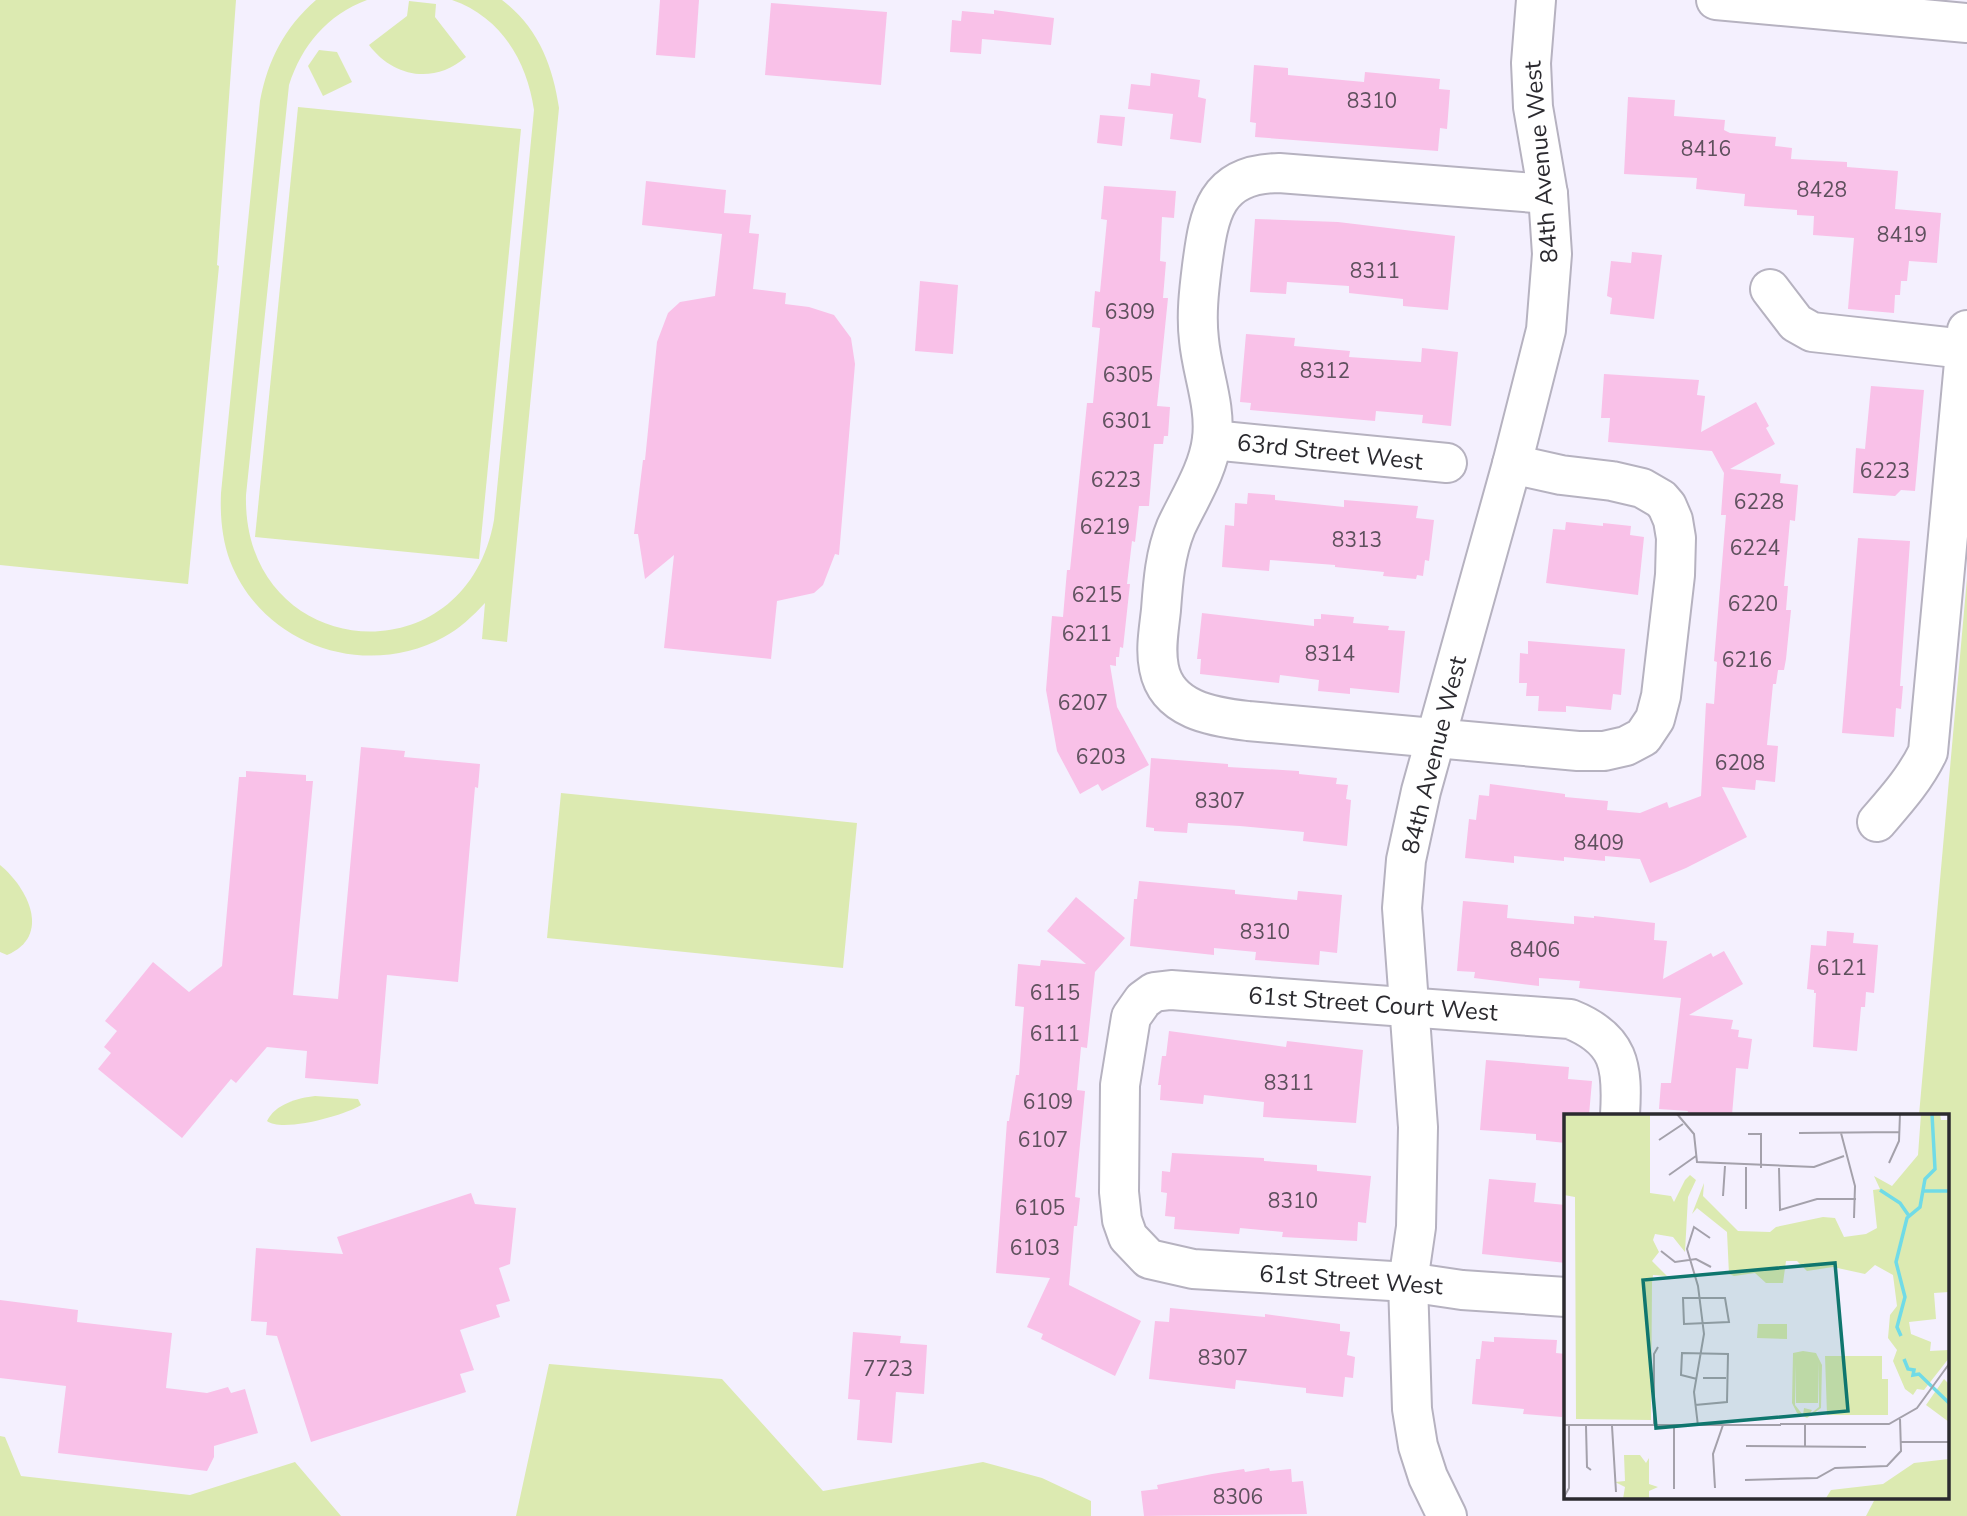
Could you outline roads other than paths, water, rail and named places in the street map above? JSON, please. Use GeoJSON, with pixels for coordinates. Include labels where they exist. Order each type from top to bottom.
{"type":"FeatureCollection","features":[{"type":"Feature","properties":{"kind":"street","name":"84th Avenue West"},"geometry":{"type":"LineString","coordinates":[[1447,1516],[1428,1477],[1418,1446],[1412,1409],[1408,1282],[1416,1227],[1418,1127],[1403,938],[1404,880],[1413,828],[1436,737],[1512,464],[1546,330],[1552,254],[1548,194],[1533,107],[1531,62],[1536,0]]}},
{"type":"Feature","properties":{"kind":"street"},"geometry":{"type":"LineString","coordinates":[[1716,0],[1786,3],[1967,23]]}},
{"type":"Feature","properties":{"kind":"street"},"geometry":{"type":"LineString","coordinates":[[1512,464],[1642,488],[1661,499],[1667,506],[1676,538],[1675,575],[1661,696],[1655,719],[1648,732],[1626,746],[1590,751],[1248,721],[1194,710],[1166,687],[1161,678],[1157,648],[1166,558],[1177,526],[1200,479],[1212,440],[1212,410],[1199,341],[1199,295],[1209,218],[1222,195],[1242,180],[1270,173],[1548,194]]}},
{"type":"Feature","properties":{"kind":"street"},"geometry":{"type":"LineString","coordinates":[[1770,289],[1796,323],[1812,332],[1966,339],[1927,752],[1920,770],[1877,822]]}},
{"type":"Feature","properties":{"kind":"street","name":"63rd Street West"},"geometry":{"type":"LineString","coordinates":[[1212,440],[1447,463]]}},
{"type":"Feature","properties":{"kind":"street","name":"61st Street Court West"},"geometry":{"type":"LineString","coordinates":[[1139,1251],[1128,1237],[1122,1220],[1119,1192],[1120,1085],[1131,1017],[1143,1000],[1154,992],[1171,990],[1552,1016],[1583,1024],[1612,1047],[1618,1057],[1622,1075],[1620,1114]]}},
{"type":"Feature","properties":{"kind":"street","name":"61st Street West"},"geometry":{"type":"LineString","coordinates":[[1139,1251],[1149,1259],[1192,1269],[1408,1282],[1462,1290],[1564,1297]]}}]}
